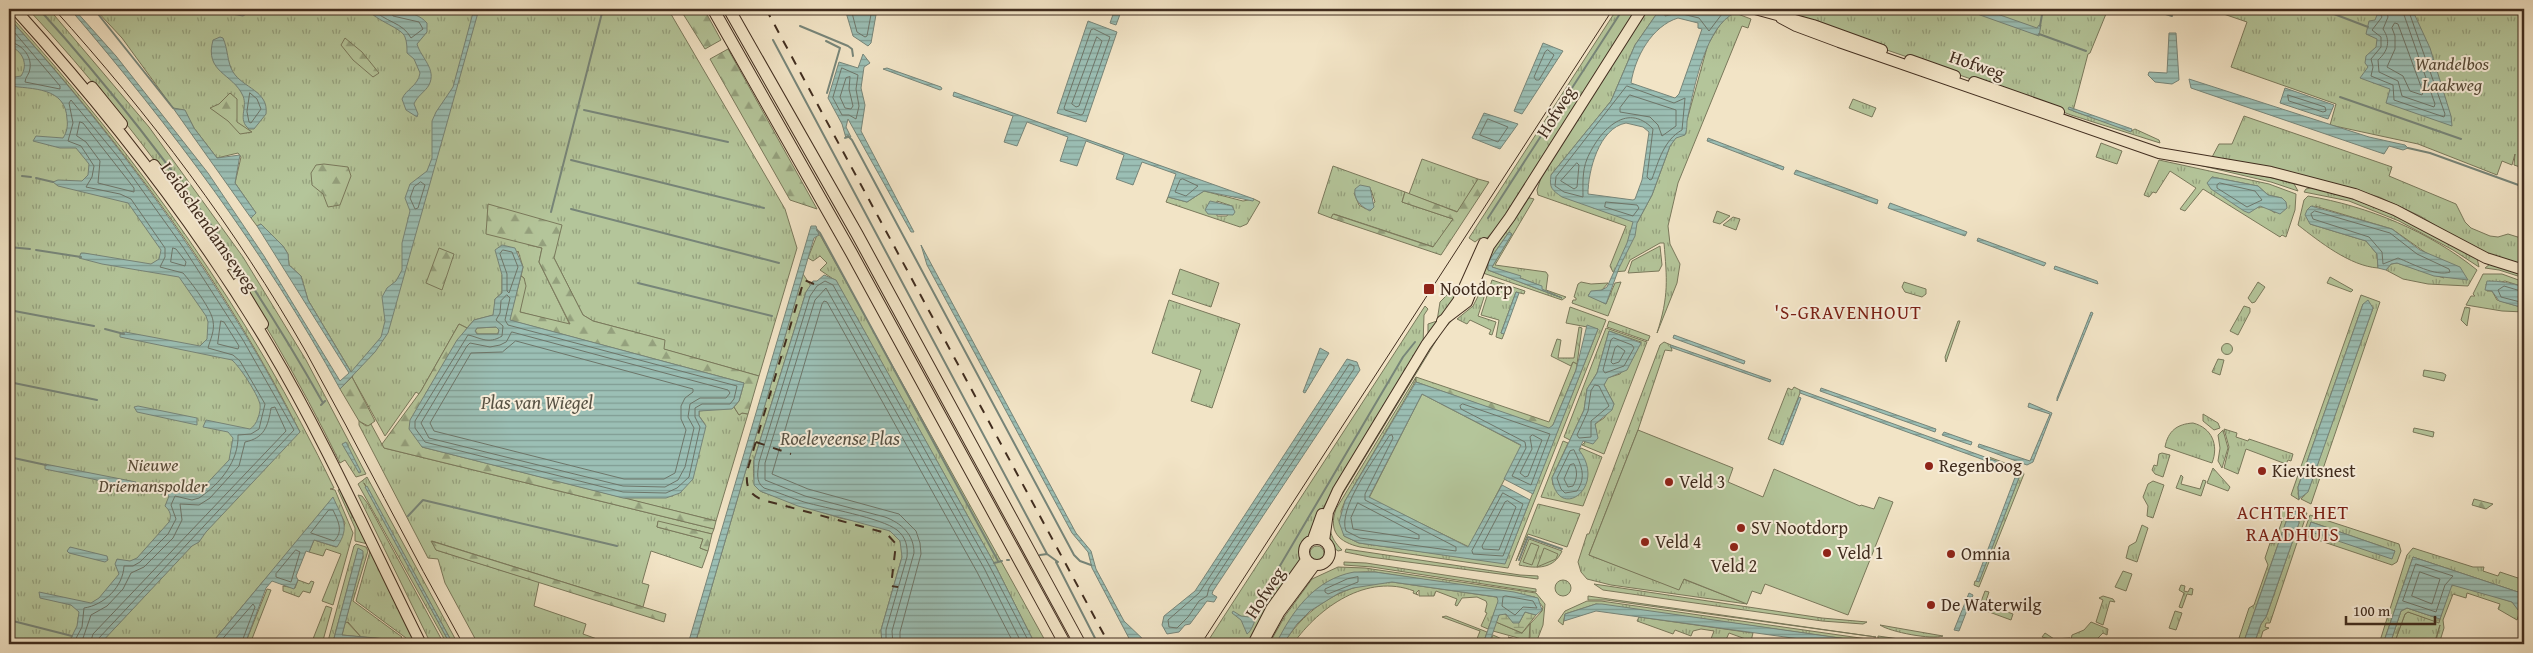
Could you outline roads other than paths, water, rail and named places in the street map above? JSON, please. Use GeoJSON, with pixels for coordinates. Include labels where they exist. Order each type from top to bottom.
{"type":"FeatureCollection","features":[{"type":"Feature","properties":{"kind":"highway"},"geometry":{"type":"LineString","coordinates":[[713,9],[852,254],[1065,644]]}},
{"type":"Feature","properties":{"kind":"highway"},"geometry":{"type":"LineString","coordinates":[[729,9],[856,234],[1080,644]]}},
{"type":"Feature","properties":{"kind":"main road","name":"Leidschendamseweg"},"geometry":{"type":"LineString","coordinates":[[16,9],[64,63],[138,154],[225,276],[269,346],[345,482]]}},
{"type":"Feature","properties":{"kind":"main road","name":"Leidschendamseweg"},"geometry":{"type":"LineString","coordinates":[[24,9],[106,103],[207,237],[284,358],[345,482]]}},
{"type":"Feature","properties":{"kind":"main road","name":"Hofweg"},"geometry":{"type":"LineString","coordinates":[[1319,540],[1324,511],[1442,321],[1462,293],[1480,249],[1510,217],[1642,9]]}},
{"type":"Feature","properties":{"kind":"main road","name":"Hofweg"},"geometry":{"type":"LineString","coordinates":[[1755,9],[1781,18],[1813,25],[2160,150],[2199,160],[2270,172],[2355,194],[2395,210],[2486,258],[2524,270]]}},
{"type":"Feature","properties":{"kind":"main road"},"geometry":{"type":"LineString","coordinates":[[345,482],[420,644]]}},
{"type":"Feature","properties":{"kind":"main road"},"geometry":{"type":"LineString","coordinates":[[345,482],[428,644]]}},
{"type":"Feature","properties":{"kind":"main road"},"geometry":{"type":"LineString","coordinates":[[1319,540],[1330,547],[1330,558],[1322,565],[1310,563],[1304,550],[1308,542],[1319,540]]}},
{"type":"Feature","properties":{"kind":"main road","name":"Hofweg"},"geometry":{"type":"LineString","coordinates":[[1253,644],[1271,609],[1310,563]]}},
{"type":"Feature","properties":{"kind":"main road","name":"Hofweg"},"geometry":{"type":"LineString","coordinates":[[1262,644],[1310,563]]}},
{"type":"Feature","properties":{"kind":"water"},"geometry":{"type":"Polygon","coordinates":[[[70,9],[74,9],[116,56],[208,173],[264,256],[340,381],[349,373],[257,226],[261,224],[283,246],[288,254],[289,265],[301,276],[308,300],[351,372],[381,337],[385,321],[382,297],[387,288],[396,281],[402,270],[402,243],[410,211],[405,198],[410,184],[427,171],[432,158],[432,121],[453,87],[474,9],[479,9],[388,333],[375,352],[340,389],[281,289],[215,192],[145,99],[70,9]]]}},
{"type":"Feature","properties":{"kind":"water"},"geometry":{"type":"Polygon","coordinates":[[[227,9],[254,9],[243,16],[226,13],[227,9]]]}},
{"type":"Feature","properties":{"kind":"water"},"geometry":{"type":"Polygon","coordinates":[[[367,9],[390,9],[407,12],[415,14],[427,23],[427,32],[417,44],[430,69],[431,79],[429,85],[414,104],[418,114],[417,117],[406,110],[402,99],[417,81],[420,73],[414,59],[407,53],[405,37],[367,9]]]}},
{"type":"Feature","properties":{"kind":"water"},"geometry":{"type":"Polygon","coordinates":[[[845,9],[877,9],[871,43],[868,46],[853,36],[845,9]]]}},
{"type":"Feature","properties":{"kind":"water"},"geometry":{"type":"Polygon","coordinates":[[[1115,9],[1122,9],[1116,25],[1110,23],[1115,9]]]}},
{"type":"Feature","properties":{"kind":"water"},"geometry":{"type":"Polygon","coordinates":[[[1660,9],[1737,9],[1716,30],[1709,43],[1698,74],[1687,118],[1685,135],[1676,138],[1670,146],[1652,195],[1637,223],[1635,236],[1619,268],[1606,304],[1588,296],[1591,291],[1602,290],[1607,287],[1627,243],[1633,222],[1562,197],[1552,188],[1550,179],[1551,175],[1611,101],[1635,45],[1660,9]],[[1678,18],[1660,28],[1646,44],[1636,63],[1631,83],[1675,98],[1679,94],[1702,29],[1698,28],[1698,23],[1678,18]],[[1626,123],[1609,133],[1602,142],[1590,174],[1588,194],[1635,199],[1642,180],[1649,132],[1643,127],[1626,123]]]}},
{"type":"Feature","properties":{"kind":"water"},"geometry":{"type":"Polygon","coordinates":[[[1963,9],[1983,9],[2037,28],[2041,25],[2039,36],[1963,9]]]}},
{"type":"Feature","properties":{"kind":"water"},"geometry":{"type":"Polygon","coordinates":[[[2372,9],[2412,9],[2430,48],[2451,116],[2452,126],[2386,103],[2390,89],[2360,78],[2368,67],[2365,63],[2366,56],[2376,47],[2377,39],[2366,34],[2369,21],[2375,20],[2377,15],[2372,9]]]}},
{"type":"Feature","properties":{"kind":"water"},"geometry":{"type":"Polygon","coordinates":[[[9,18],[75,94],[166,213],[248,339],[300,432],[206,532],[199,542],[192,546],[100,644],[68,644],[77,626],[79,612],[71,605],[40,598],[39,592],[91,603],[99,598],[119,574],[115,564],[117,559],[130,561],[137,558],[169,522],[170,513],[165,506],[169,496],[143,489],[144,484],[197,494],[229,460],[233,438],[228,432],[203,427],[206,420],[250,429],[255,425],[258,418],[260,404],[248,380],[232,360],[120,337],[120,334],[125,332],[200,346],[207,339],[208,322],[206,316],[179,277],[102,264],[79,258],[81,253],[84,253],[151,264],[159,259],[161,250],[128,203],[58,186],[53,182],[58,180],[82,181],[88,175],[89,164],[76,148],[60,148],[33,141],[36,136],[63,138],[67,127],[67,119],[61,101],[54,95],[37,89],[9,86],[9,78],[21,76],[24,62],[21,54],[9,46],[9,18]]]}},
{"type":"Feature","properties":{"kind":"water"},"geometry":{"type":"Polygon","coordinates":[[[1088,21],[1117,32],[1086,122],[1057,113],[1088,21]]]}},
{"type":"Feature","properties":{"kind":"water"},"geometry":{"type":"Polygon","coordinates":[[[2169,33],[2176,33],[2179,80],[2172,84],[2155,82],[2148,75],[2149,72],[2167,73],[2169,33]]]}},
{"type":"Feature","properties":{"kind":"water"},"geometry":{"type":"Polygon","coordinates":[[[220,37],[225,42],[233,72],[264,100],[266,114],[254,129],[249,129],[244,121],[243,96],[212,59],[213,40],[220,37]]]}},
{"type":"Feature","properties":{"kind":"water"},"geometry":{"type":"Polygon","coordinates":[[[1543,43],[1563,51],[1522,114],[1514,111],[1543,43]]]}},
{"type":"Feature","properties":{"kind":"water"},"geometry":{"type":"Polygon","coordinates":[[[863,54],[870,63],[864,67],[861,88],[865,105],[861,131],[914,232],[911,232],[848,119],[846,127],[851,137],[846,138],[842,124],[828,98],[839,62],[858,68],[863,54]]]}},
{"type":"Feature","properties":{"kind":"water"},"geometry":{"type":"Polygon","coordinates":[[[887,68],[941,87],[942,89],[940,90],[883,69],[887,68]]]}},
{"type":"Feature","properties":{"kind":"water"},"geometry":{"type":"Polygon","coordinates":[[[2189,79],[2369,137],[2405,145],[2408,148],[2403,150],[2389,146],[2384,154],[2191,88],[2189,79]]]}},
{"type":"Feature","properties":{"kind":"water"},"geometry":{"type":"Polygon","coordinates":[[[2285,88],[2334,105],[2328,119],[2280,103],[2285,88]]]}},
{"type":"Feature","properties":{"kind":"water"},"geometry":{"type":"Polygon","coordinates":[[[954,92],[1254,199],[1253,201],[1204,191],[1187,202],[1168,197],[1176,174],[1142,162],[1133,185],[1116,179],[1124,155],[1086,141],[1077,166],[1060,161],[1068,137],[1027,122],[1017,146],[1004,142],[1013,116],[953,96],[954,92]]]}},
{"type":"Feature","properties":{"kind":"water"},"geometry":{"type":"Polygon","coordinates":[[[2069,107],[2132,129],[2131,132],[2068,109],[2069,107]]]}},
{"type":"Feature","properties":{"kind":"water"},"geometry":{"type":"Polygon","coordinates":[[[173,108],[185,110],[194,128],[217,158],[240,155],[235,183],[256,213],[251,218],[173,108]]]}},
{"type":"Feature","properties":{"kind":"water"},"geometry":{"type":"Polygon","coordinates":[[[1484,113],[1518,124],[1500,149],[1472,138],[1484,113]]]}},
{"type":"Feature","properties":{"kind":"water"},"geometry":{"type":"Polygon","coordinates":[[[1708,138],[1784,167],[1783,170],[1707,141],[1708,138]]]}},
{"type":"Feature","properties":{"kind":"water"},"geometry":{"type":"Polygon","coordinates":[[[1796,170],[1878,200],[1877,204],[1794,174],[1796,170]]]}},
{"type":"Feature","properties":{"kind":"water"},"geometry":{"type":"Polygon","coordinates":[[[2212,177],[2258,186],[2268,195],[2282,198],[2286,202],[2287,208],[2280,214],[2260,206],[2249,213],[2244,211],[2211,189],[2207,183],[2212,177]]]}},
{"type":"Feature","properties":{"kind":"water"},"geometry":{"type":"Polygon","coordinates":[[[1360,185],[1370,187],[1374,207],[1370,211],[1361,205],[1355,197],[1355,189],[1360,185]]]}},
{"type":"Feature","properties":{"kind":"water"},"geometry":{"type":"Polygon","coordinates":[[[1210,201],[1232,206],[1235,212],[1233,215],[1208,214],[1205,210],[1210,201]]]}},
{"type":"Feature","properties":{"kind":"water"},"geometry":{"type":"Polygon","coordinates":[[[1890,203],[1967,232],[1965,236],[1888,208],[1890,203]]]}},
{"type":"Feature","properties":{"kind":"water"},"geometry":{"type":"Polygon","coordinates":[[[2311,206],[2392,229],[2420,250],[2460,267],[2468,280],[2434,276],[2397,263],[2391,264],[2386,270],[2378,268],[2377,254],[2366,241],[2310,224],[2305,215],[2311,206]]]}},
{"type":"Feature","properties":{"kind":"water"},"geometry":{"type":"Polygon","coordinates":[[[811,226],[816,226],[819,235],[814,238],[695,644],[688,644],[811,226]]]}},
{"type":"Feature","properties":{"kind":"water"},"geometry":{"type":"Polygon","coordinates":[[[1509,232],[1512,234],[1492,267],[1521,276],[1520,278],[1542,286],[1542,289],[1562,298],[1488,270],[1488,262],[1509,232]]]}},
{"type":"Feature","properties":{"kind":"water"},"geometry":{"type":"Polygon","coordinates":[[[1978,238],[2046,263],[2044,266],[1977,241],[1978,238]]]}},
{"type":"Feature","properties":{"kind":"water","name":"Plas van Wiegel"},"geometry":{"type":"Polygon","coordinates":[[[502,245],[515,248],[523,267],[510,320],[744,383],[739,401],[732,409],[699,411],[699,416],[706,426],[693,479],[680,493],[666,498],[623,498],[422,447],[409,429],[410,420],[457,340],[474,320],[493,315],[495,299],[502,293],[502,275],[495,250],[502,245]],[[496,327],[477,328],[475,331],[477,334],[498,334],[499,330],[496,327]]]}},
{"type":"Feature","properties":{"kind":"water"},"geometry":{"type":"Polygon","coordinates":[[[921,245],[1076,533],[1091,551],[1096,569],[1124,621],[1148,644],[1132,644],[1092,568],[1088,552],[1072,533],[927,265],[921,245]]]}},
{"type":"Feature","properties":{"kind":"water"},"geometry":{"type":"Polygon","coordinates":[[[2055,266],[2097,281],[2098,284],[2054,269],[2055,266]]]}},
{"type":"Feature","properties":{"kind":"water","name":"Roeleveense Plas"},"geometry":{"type":"Polygon","coordinates":[[[824,275],[836,280],[994,563],[1035,644],[882,644],[881,630],[902,557],[900,541],[890,531],[798,506],[760,491],[754,485],[754,460],[806,292],[813,281],[817,281],[824,275]]]}},
{"type":"Feature","properties":{"kind":"water"},"geometry":{"type":"Polygon","coordinates":[[[2487,281],[2506,282],[2524,287],[2524,308],[2499,301],[2492,291],[2485,290],[2487,281]]]}},
{"type":"Feature","properties":{"kind":"water"},"geometry":{"type":"Polygon","coordinates":[[[1516,292],[1519,293],[1504,334],[1501,333],[1516,292]]]}},
{"type":"Feature","properties":{"kind":"water"},"geometry":{"type":"Polygon","coordinates":[[[2368,300],[2373,308],[2308,492],[2299,499],[2298,487],[2363,304],[2368,300]]]}},
{"type":"Feature","properties":{"kind":"water"},"geometry":{"type":"Polygon","coordinates":[[[2091,312],[2093,313],[2057,401],[2057,398],[2091,312]]]}},
{"type":"Feature","properties":{"kind":"water"},"geometry":{"type":"Polygon","coordinates":[[[1587,325],[1598,329],[1533,494],[1504,479],[1521,445],[1422,394],[1369,497],[1468,547],[1502,485],[1530,500],[1505,564],[1359,543],[1344,536],[1339,522],[1345,501],[1416,382],[1549,428],[1553,425],[1576,370],[1587,325]]]}},
{"type":"Feature","properties":{"kind":"water"},"geometry":{"type":"Polygon","coordinates":[[[1609,331],[1641,343],[1627,370],[1608,378],[1604,385],[1614,404],[1612,410],[1595,424],[1598,438],[1593,444],[1583,441],[1579,450],[1586,464],[1588,476],[1585,487],[1579,495],[1571,499],[1563,498],[1556,491],[1552,478],[1584,410],[1587,389],[1597,373],[1609,331]]]}},
{"type":"Feature","properties":{"kind":"water"},"geometry":{"type":"Polygon","coordinates":[[[1674,335],[1745,361],[1744,364],[1673,338],[1674,335]]]}},
{"type":"Feature","properties":{"kind":"water"},"geometry":{"type":"Polygon","coordinates":[[[1671,345],[1771,380],[1770,382],[1670,347],[1671,345]]]}},
{"type":"Feature","properties":{"kind":"water"},"geometry":{"type":"Polygon","coordinates":[[[1320,348],[1329,353],[1305,393],[1303,392],[1320,348]]]}},
{"type":"Feature","properties":{"kind":"water"},"geometry":{"type":"Polygon","coordinates":[[[1347,359],[1357,362],[1360,370],[1213,591],[1212,594],[1217,597],[1214,602],[1207,601],[1190,624],[1185,625],[1179,632],[1167,634],[1162,625],[1164,616],[1195,591],[1347,359]]]}},
{"type":"Feature","properties":{"kind":"water"},"geometry":{"type":"Polygon","coordinates":[[[1821,388],[1936,429],[1935,432],[1820,391],[1821,388]]]}},
{"type":"Feature","properties":{"kind":"water"},"geometry":{"type":"Polygon","coordinates":[[[1800,390],[2018,469],[2020,475],[1979,582],[1976,581],[2017,472],[1800,393],[1800,390]]]}},
{"type":"Feature","properties":{"kind":"water"},"geometry":{"type":"Polygon","coordinates":[[[1799,397],[1801,398],[1783,445],[1780,444],[1799,397]]]}},
{"type":"Feature","properties":{"kind":"water"},"geometry":{"type":"Polygon","coordinates":[[[2029,403],[2052,413],[2033,462],[2027,465],[1978,447],[1979,444],[2030,461],[2050,414],[2028,407],[2029,403]]]}},
{"type":"Feature","properties":{"kind":"water"},"geometry":{"type":"Polygon","coordinates":[[[138,406],[197,418],[197,425],[137,412],[134,407],[138,406]]]}},
{"type":"Feature","properties":{"kind":"water"},"geometry":{"type":"Polygon","coordinates":[[[1944,432],[1972,442],[1971,445],[1942,435],[1944,432]]]}},
{"type":"Feature","properties":{"kind":"water"},"geometry":{"type":"Polygon","coordinates":[[[346,442],[361,472],[359,473],[342,444],[346,442]]]}},
{"type":"Feature","properties":{"kind":"water"},"geometry":{"type":"Polygon","coordinates":[[[45,464],[136,482],[135,488],[45,469],[45,464]]]}},
{"type":"Feature","properties":{"kind":"water"},"geometry":{"type":"Polygon","coordinates":[[[367,486],[453,644],[450,644],[365,487],[367,486]]]}},
{"type":"Feature","properties":{"kind":"water"},"geometry":{"type":"Polygon","coordinates":[[[333,497],[344,522],[344,533],[337,547],[314,540],[309,552],[306,551],[296,576],[298,580],[294,589],[272,581],[266,588],[245,644],[211,644],[333,497]]]}},
{"type":"Feature","properties":{"kind":"water"},"geometry":{"type":"Polygon","coordinates":[[[2297,511],[2299,523],[2266,617],[2261,624],[2254,644],[2243,644],[2287,519],[2297,511]]]}},
{"type":"Feature","properties":{"kind":"water"},"geometry":{"type":"Polygon","coordinates":[[[2311,522],[2395,551],[2392,559],[2308,531],[2311,522]]]}},
{"type":"Feature","properties":{"kind":"water"},"geometry":{"type":"Polygon","coordinates":[[[70,547],[107,556],[108,560],[105,562],[69,553],[67,551],[70,547]]]}},
{"type":"Feature","properties":{"kind":"water"},"geometry":{"type":"Polygon","coordinates":[[[358,548],[363,551],[363,556],[342,635],[399,640],[400,644],[333,642],[358,548]]]}},
{"type":"Feature","properties":{"kind":"water"},"geometry":{"type":"Polygon","coordinates":[[[2413,557],[2524,594],[2524,612],[2518,610],[2512,602],[2452,585],[2440,619],[2407,608],[2401,611],[2390,644],[2383,644],[2413,557]]]}},
{"type":"Feature","properties":{"kind":"water"},"geometry":{"type":"Polygon","coordinates":[[[1354,572],[1375,572],[1514,592],[1538,598],[1542,610],[1536,615],[1525,612],[1519,623],[1513,623],[1506,614],[1499,615],[1489,644],[1483,644],[1498,601],[1497,597],[1392,582],[1353,588],[1339,593],[1310,611],[1297,624],[1283,644],[1276,644],[1289,620],[1306,598],[1328,582],[1354,572]]]}},
{"type":"Feature","properties":{"kind":"water"},"geometry":{"type":"Polygon","coordinates":[[[1969,593],[1973,595],[1959,631],[1954,630],[1969,593]]]}},
{"type":"Feature","properties":{"kind":"water"},"geometry":{"type":"Polygon","coordinates":[[[1258,600],[1256,618],[1247,634],[1241,620],[1232,613],[1233,611],[1241,616],[1249,617],[1258,600]]]}},
{"type":"Feature","properties":{"kind":"water"},"geometry":{"type":"Polygon","coordinates":[[[1596,604],[1882,644],[1836,644],[1596,611],[1564,621],[1565,614],[1596,604]]]}},
{"type":"Feature","properties":{"kind":"waterway"},"geometry":{"type":"LineString","coordinates":[[39,9],[118,102],[192,198],[260,299],[323,403]]}},
{"type":"Feature","properties":{"kind":"waterway"},"geometry":{"type":"LineString","coordinates":[[94,9],[173,108]]}},
{"type":"Feature","properties":{"kind":"waterway"},"geometry":{"type":"LineString","coordinates":[[551,212],[603,9]]}},
{"type":"Feature","properties":{"kind":"waterway"},"geometry":{"type":"LineString","coordinates":[[1488,218],[1623,9]]}},
{"type":"Feature","properties":{"kind":"waterway"},"geometry":{"type":"LineString","coordinates":[[2040,26],[2043,9]]}},
{"type":"Feature","properties":{"kind":"waterway"},"geometry":{"type":"LineString","coordinates":[[2150,9],[2172,16]]}},
{"type":"Feature","properties":{"kind":"waterway"},"geometry":{"type":"LineString","coordinates":[[2321,9],[2368,27]]}},
{"type":"Feature","properties":{"kind":"waterway"},"geometry":{"type":"LineString","coordinates":[[800,26],[848,46],[852,49],[853,56]]}},
{"type":"Feature","properties":{"kind":"waterway"},"geometry":{"type":"LineString","coordinates":[[2039,34],[2086,51]]}},
{"type":"Feature","properties":{"kind":"waterway"},"geometry":{"type":"LineString","coordinates":[[773,40],[1047,554]]}},
{"type":"Feature","properties":{"kind":"waterway"},"geometry":{"type":"LineString","coordinates":[[826,41],[840,48],[827,93]]}},
{"type":"Feature","properties":{"kind":"waterway"},"geometry":{"type":"LineString","coordinates":[[2340,97],[2461,139]]}},
{"type":"Feature","properties":{"kind":"waterway"},"geometry":{"type":"LineString","coordinates":[[584,110],[728,142]]}},
{"type":"Feature","properties":{"kind":"waterway"},"geometry":{"type":"LineString","coordinates":[[845,138],[848,136],[852,140],[1074,555],[1080,561],[1091,565]]}},
{"type":"Feature","properties":{"kind":"waterway"},"geometry":{"type":"LineString","coordinates":[[2408,148],[2430,153],[2524,187]]}},
{"type":"Feature","properties":{"kind":"waterway"},"geometry":{"type":"LineString","coordinates":[[571,160],[764,208]]}},
{"type":"Feature","properties":{"kind":"waterway"},"geometry":{"type":"LineString","coordinates":[[9,173],[14,174]]}},
{"type":"Feature","properties":{"kind":"waterway"},"geometry":{"type":"LineString","coordinates":[[22,176],[31,177]]}},
{"type":"Feature","properties":{"kind":"waterway"},"geometry":{"type":"LineString","coordinates":[[36,178],[53,182]]}},
{"type":"Feature","properties":{"kind":"waterway"},"geometry":{"type":"LineString","coordinates":[[571,209],[779,263]]}},
{"type":"Feature","properties":{"kind":"waterway"},"geometry":{"type":"LineString","coordinates":[[817,230],[998,561]]}},
{"type":"Feature","properties":{"kind":"waterway"},"geometry":{"type":"LineString","coordinates":[[9,247],[30,249]]}},
{"type":"Feature","properties":{"kind":"waterway"},"geometry":{"type":"LineString","coordinates":[[36,250],[81,257]]}},
{"type":"Feature","properties":{"kind":"waterway"},"geometry":{"type":"LineString","coordinates":[[638,283],[772,316]]}},
{"type":"Feature","properties":{"kind":"waterway"},"geometry":{"type":"LineString","coordinates":[[9,310],[94,326]]}},
{"type":"Feature","properties":{"kind":"waterway"},"geometry":{"type":"LineString","coordinates":[[105,329],[124,334]]}},
{"type":"Feature","properties":{"kind":"waterway"},"geometry":{"type":"LineString","coordinates":[[1258,603],[1403,357],[1415,342]]}},
{"type":"Feature","properties":{"kind":"waterway"},"geometry":{"type":"LineString","coordinates":[[9,382],[97,400]]}},
{"type":"Feature","properties":{"kind":"waterway"},"geometry":{"type":"LineString","coordinates":[[321,405],[325,401]]}},
{"type":"Feature","properties":{"kind":"waterway"},"geometry":{"type":"LineString","coordinates":[[9,457],[46,465]]}},
{"type":"Feature","properties":{"kind":"waterway"},"geometry":{"type":"LineString","coordinates":[[408,516],[423,500],[617,546]]}},
{"type":"Feature","properties":{"kind":"waterway"},"geometry":{"type":"LineString","coordinates":[[1519,560],[1528,537],[1562,549]]}},
{"type":"Feature","properties":{"kind":"waterway"},"geometry":{"type":"LineString","coordinates":[[1040,555],[1047,554],[1058,562]]}},
{"type":"Feature","properties":{"kind":"waterway"},"geometry":{"type":"LineString","coordinates":[[994,563],[1002,561]]}},
{"type":"Feature","properties":{"kind":"waterway"},"geometry":{"type":"LineString","coordinates":[[1056,562],[1098,644]]}},
{"type":"Feature","properties":{"kind":"waterway"},"geometry":{"type":"LineString","coordinates":[[9,620],[72,636]]}},
{"type":"Feature","properties":{"kind":"tram line"},"geometry":{"type":"LineString","coordinates":[[54,9],[157,131],[221,217],[279,306],[346,425],[463,644]]}},
{"type":"Feature","properties":{"kind":"tram line"},"geometry":{"type":"LineString","coordinates":[[1201,644],[1613,9]]}},
{"type":"Feature","properties":{"kind":"railway"},"geometry":{"type":"LineString","coordinates":[[766,9],[1109,644]]}},
{"type":"Feature","properties":{"kind":"railway"},"geometry":{"type":"LineString","coordinates":[[814,284],[804,280],[748,468],[748,488],[753,495],[763,500],[886,533],[896,544],[891,586],[898,587]]}},
{"type":"Feature","properties":{"kind":"railway"},"geometry":{"type":"LineString","coordinates":[[756,442],[791,454]]}},
{"type":"Feature","properties":{"kind":"place","name":"Nootdorp"},"geometry":{"type":"Point","coordinates":[1429,289]}},
{"type":"Feature","properties":{"kind":"place","name":"Regenboog"},"geometry":{"type":"Point","coordinates":[1929,466]}},
{"type":"Feature","properties":{"kind":"place","name":"Kievitsnest"},"geometry":{"type":"Point","coordinates":[2262,471]}},
{"type":"Feature","properties":{"kind":"place","name":"Veld 3"},"geometry":{"type":"Point","coordinates":[1669,482]}},
{"type":"Feature","properties":{"kind":"place","name":"SV Nootdorp"},"geometry":{"type":"Point","coordinates":[1741,528]}},
{"type":"Feature","properties":{"kind":"place","name":"Veld 4"},"geometry":{"type":"Point","coordinates":[1645,542]}},
{"type":"Feature","properties":{"kind":"place","name":"Veld 2"},"geometry":{"type":"Point","coordinates":[1734,547]}},
{"type":"Feature","properties":{"kind":"place","name":"Veld 1"},"geometry":{"type":"Point","coordinates":[1827,553]}},
{"type":"Feature","properties":{"kind":"place","name":"Omnia"},"geometry":{"type":"Point","coordinates":[1951,554]}},
{"type":"Feature","properties":{"kind":"place","name":"De Waterwilg"},"geometry":{"type":"Point","coordinates":[1931,605]}},
{"type":"Feature","properties":{"kind":"district","name":"'S-GRAVENHOUT"},"geometry":{"type":"Point","coordinates":[1848,312]}},
{"type":"Feature","properties":{"kind":"district","name":"ACHTER HET RAADHUIS"},"geometry":{"type":"Point","coordinates":[2293,523]}},
{"type":"Feature","properties":{"kind":"park label","name":"Wandelbos Laakweg"},"geometry":{"type":"Point","coordinates":[2452,74]}},
{"type":"Feature","properties":{"kind":"park label","name":"Nieuwe Driemanspolder"},"geometry":{"type":"Point","coordinates":[153,475]}}]}
